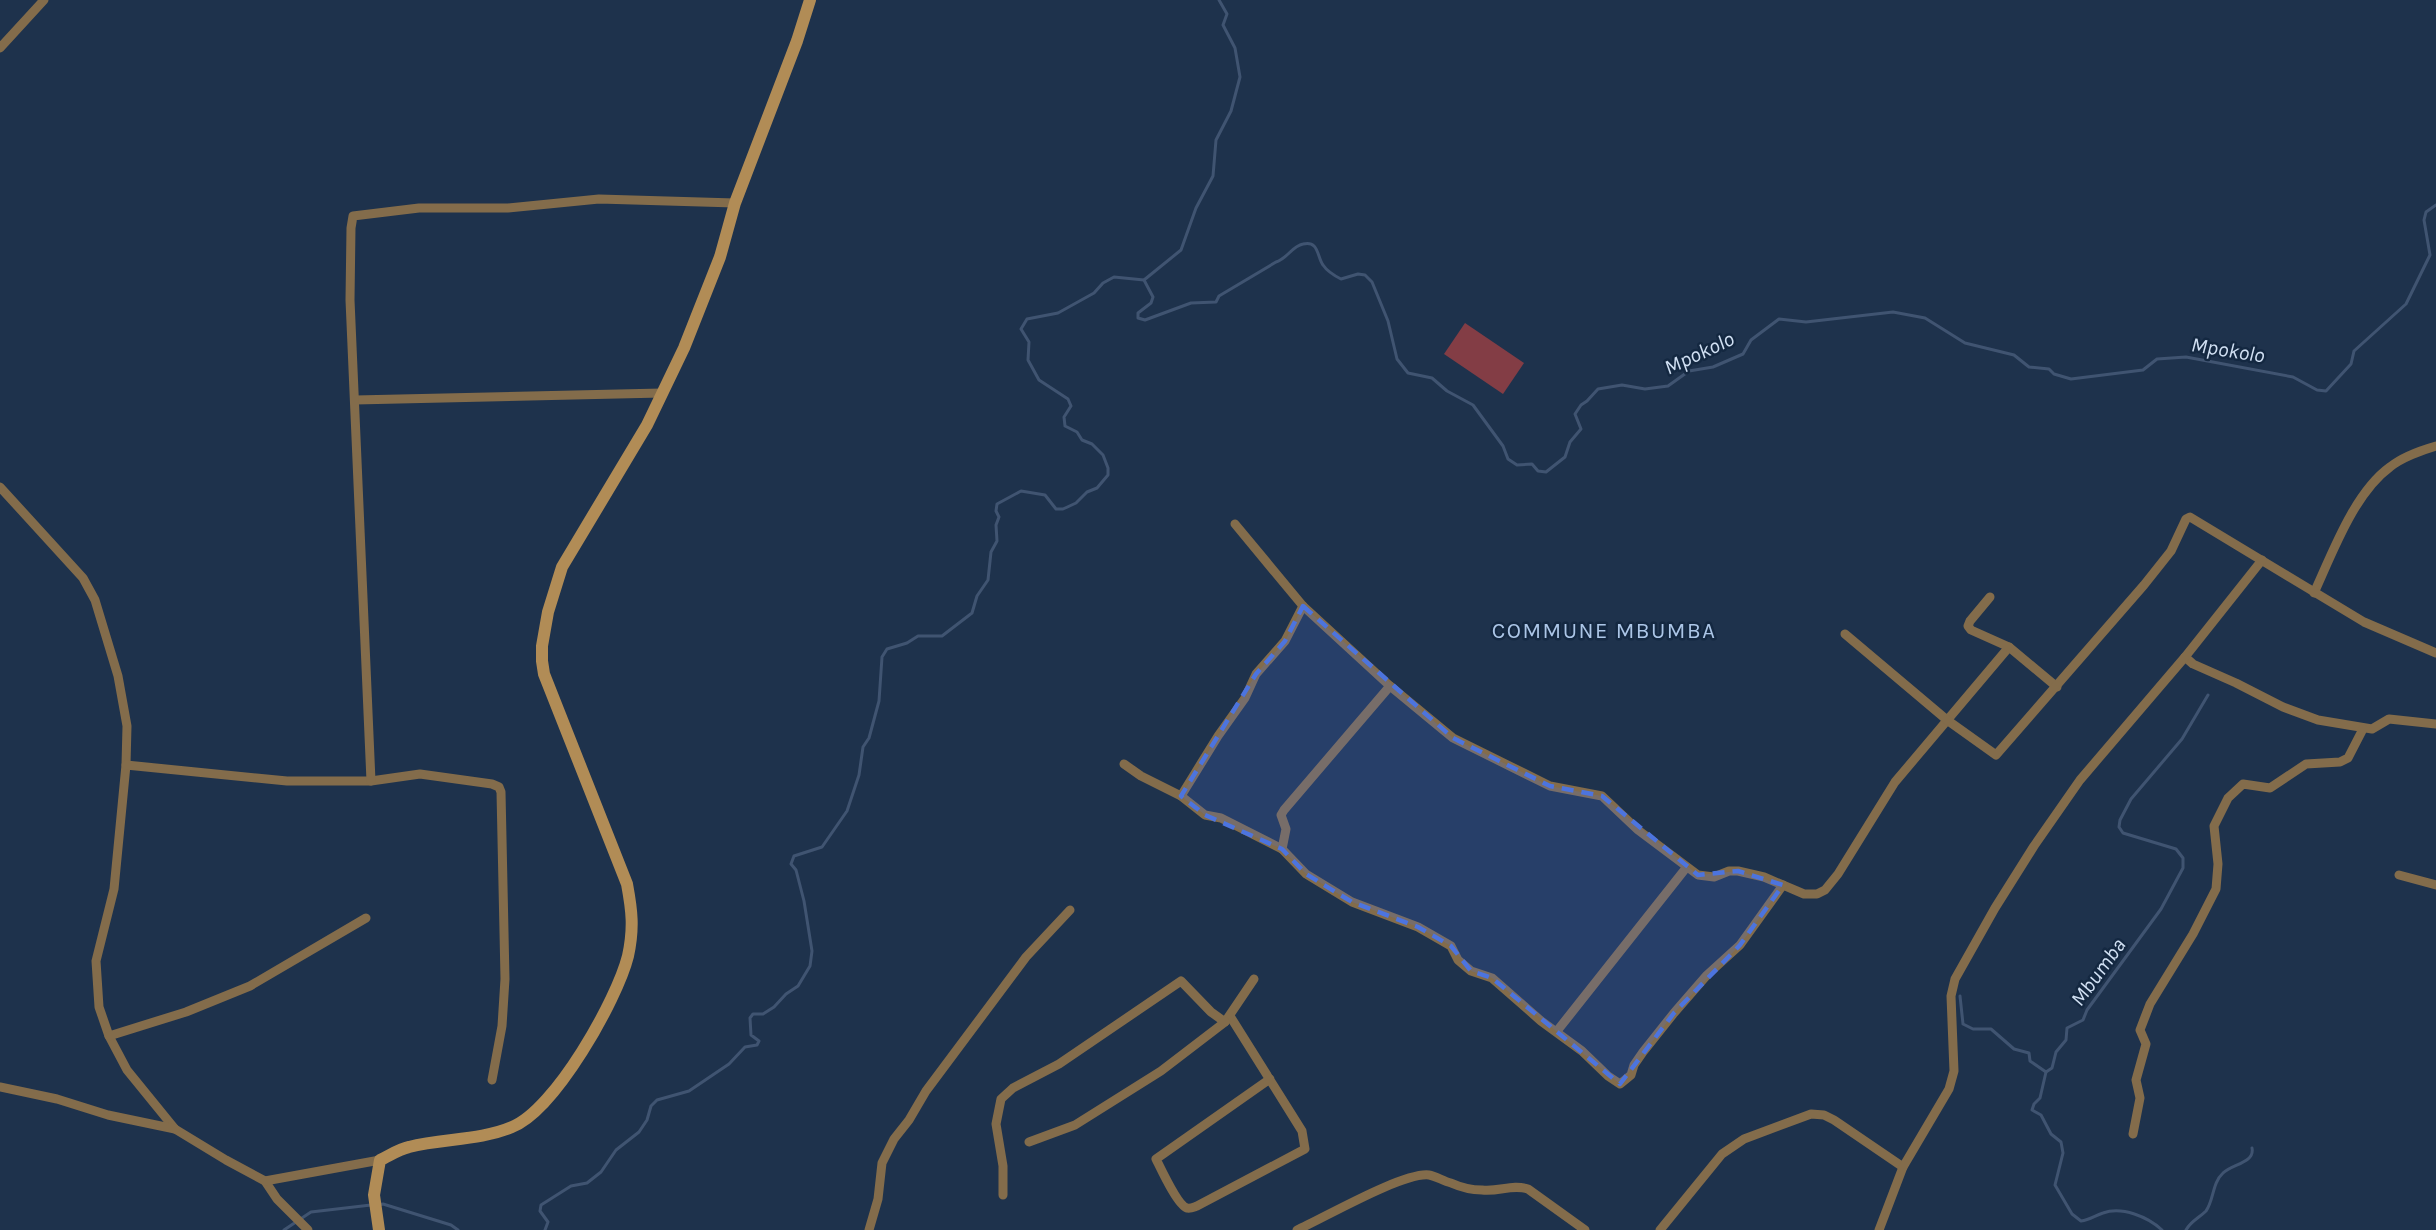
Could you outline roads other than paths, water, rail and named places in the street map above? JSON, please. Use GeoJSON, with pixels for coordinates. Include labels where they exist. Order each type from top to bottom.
{"type":"FeatureCollection","features":[{"type":"Feature","properties":{"kind":"main road"},"geometry":{"type":"LineString","coordinates":[[379,1230],[374,1195],[380,1160],[408,1147],[481,1136],[514,1127],[534,1112],[578,1059],[608,1006],[628,957],[633,919],[627,884],[544,674],[542,646],[548,612],[562,567],[615,481],[684,348],[716,267],[735,203],[797,41],[810,0]]}},
{"type":"Feature","properties":{"kind":"street"},"geometry":{"type":"LineString","coordinates":[[0,48],[44,0]]}},
{"type":"Feature","properties":{"kind":"street"},"geometry":{"type":"LineString","coordinates":[[371,781],[350,300],[351,219],[355,214],[419,208],[508,208],[599,199],[735,203]]}},
{"type":"Feature","properties":{"kind":"street"},"geometry":{"type":"LineString","coordinates":[[355,400],[662,393]]}},
{"type":"Feature","properties":{"kind":"street"},"geometry":{"type":"LineString","coordinates":[[2314,592],[2343,531],[2365,495],[2380,476],[2391,466],[2436,446]]}},
{"type":"Feature","properties":{"kind":"street"},"geometry":{"type":"LineString","coordinates":[[0,487],[83,578],[95,600],[117,676],[127,726],[126,765],[114,888],[96,961],[99,1006],[109,1036],[127,1070],[175,1129]]}},
{"type":"Feature","properties":{"kind":"street"},"geometry":{"type":"LineString","coordinates":[[1845,634],[1947,720],[1996,755],[2057,687],[2171,551],[2186,519],[2190,517],[2364,622],[2436,653]]}},
{"type":"Feature","properties":{"kind":"street"},"geometry":{"type":"LineString","coordinates":[[1235,524],[1303,606],[1390,687],[1454,738],[1550,786],[1596,793],[1602,796],[1638,830],[1698,875],[1714,877],[1729,871],[1738,871],[1764,877],[1804,894],[1817,894],[1825,890],[1838,874],[1895,782],[2009,647]]}},
{"type":"Feature","properties":{"kind":"street"},"geometry":{"type":"LineString","coordinates":[[1879,1230],[1903,1167],[1949,1089],[1952,1080],[1954,1071],[1951,996],[1955,979],[1963,964],[2034,846],[2080,780],[2185,657],[2262,560]]}},
{"type":"Feature","properties":{"kind":"street"},"geometry":{"type":"LineString","coordinates":[[1990,597],[1968,626],[1971,630],[2009,647],[2057,687]]}},
{"type":"Feature","properties":{"kind":"street"},"geometry":{"type":"LineString","coordinates":[[1181,796],[1218,736],[1245,698],[1256,674],[1285,640],[1303,606]]}},
{"type":"Feature","properties":{"kind":"street"},"geometry":{"type":"LineString","coordinates":[[2185,657],[2193,664],[2236,682],[2283,707],[2318,720],[2363,729],[2372,729],[2389,719],[2436,724]]}},
{"type":"Feature","properties":{"kind":"street"},"geometry":{"type":"LineString","coordinates":[[1282,849],[1286,829],[1282,813],[1390,687]]}},
{"type":"Feature","properties":{"kind":"street"},"geometry":{"type":"LineString","coordinates":[[2133,1134],[2140,1098],[2136,1080],[2145,1044],[2140,1030],[2150,1004],[2197,926],[2216,889],[2218,864],[2214,826],[2228,798],[2242,784],[2270,788],[2306,765],[2340,762],[2348,758],[2363,729]]}},
{"type":"Feature","properties":{"kind":"street"},"geometry":{"type":"LineString","coordinates":[[1124,764],[1141,776],[1181,796],[1205,815],[1221,818],[1282,849],[1306,874],[1352,902],[1418,927],[1451,946],[1458,960],[1471,971],[1492,978],[1541,1021],[1557,1031],[1620,1084],[1631,1075],[1634,1065],[1674,1012],[1707,975],[1740,945],[1783,885]]}},
{"type":"Feature","properties":{"kind":"street"},"geometry":{"type":"LineString","coordinates":[[126,765],[287,781],[371,781],[420,774],[492,784],[499,787],[501,792],[505,979],[502,1026],[492,1080]]}},
{"type":"Feature","properties":{"kind":"street"},"geometry":{"type":"LineString","coordinates":[[1557,1031],[1686,868]]}},
{"type":"Feature","properties":{"kind":"street"},"geometry":{"type":"LineString","coordinates":[[2399,875],[2436,885]]}},
{"type":"Feature","properties":{"kind":"street"},"geometry":{"type":"LineString","coordinates":[[869,1230],[878,1199],[882,1163],[894,1139],[909,1120],[926,1091],[1026,957],[1070,910]]}},
{"type":"Feature","properties":{"kind":"street"},"geometry":{"type":"LineString","coordinates":[[109,1036],[186,1012],[250,986],[366,918]]}},
{"type":"Feature","properties":{"kind":"street"},"geometry":{"type":"LineString","coordinates":[[1029,1143],[1075,1125],[1161,1071],[1228,1019],[1254,979]]}},
{"type":"Feature","properties":{"kind":"street"},"geometry":{"type":"LineString","coordinates":[[1003,1195],[1003,1166],[996,1124],[1000,1099],[1013,1088],[1059,1064],[1181,981],[1211,1012],[1228,1019],[1270,1079],[1302,1131],[1305,1149],[1197,1206],[1185,1208],[1156,1160],[1270,1079]]}},
{"type":"Feature","properties":{"kind":"street"},"geometry":{"type":"LineString","coordinates":[[0,1087],[57,1099],[108,1115],[175,1129],[265,1181],[287,1209],[308,1230]]}},
{"type":"Feature","properties":{"kind":"street"},"geometry":{"type":"LineString","coordinates":[[1660,1230],[1722,1154],[1733,1144],[1810,1114],[1824,1115],[1834,1120],[1903,1167]]}},
{"type":"Feature","properties":{"kind":"street"},"geometry":{"type":"LineString","coordinates":[[265,1181],[380,1160]]}},
{"type":"Feature","properties":{"kind":"street"},"geometry":{"type":"LineString","coordinates":[[1297,1230],[1381,1188],[1421,1175],[1430,1175],[1451,1184],[1480,1190],[1492,1191],[1518,1186],[1528,1189],[1585,1230]]}},
{"type":"Feature","properties":{"kind":"waterway"},"geometry":{"type":"LineString","coordinates":[[545,1230],[548,1222],[540,1211],[541,1205],[571,1186],[587,1183],[601,1172],[616,1150],[639,1132],[647,1120],[651,1106],[657,1100],[689,1091],[729,1064],[745,1047],[757,1045],[759,1041],[751,1035],[750,1018],[753,1014],[763,1014],[774,1007],[786,994],[798,986],[810,966],[812,951],[804,901],[796,870],[791,864],[794,856],[822,847],[847,811],[859,775],[863,747],[869,738],[879,701],[882,657],[887,649],[907,643],[918,636],[942,636],[972,613],[977,596],[988,580],[991,552],[997,541],[996,525],[999,517],[996,511],[997,504],[1021,491],[1045,495],[1056,509],[1063,509],[1076,503],[1087,492],[1097,488],[1108,475],[1103,455],[1092,444],[1082,440],[1077,432],[1065,426],[1064,417],[1071,406],[1068,399],[1039,380],[1028,360],[1029,342],[1021,329],[1027,319],[1058,313],[1094,293],[1103,283],[1114,277],[1144,280],[1181,250],[1196,208],[1213,176],[1216,140],[1231,111],[1240,77],[1235,48],[1223,25],[1227,14],[1219,0]]}},
{"type":"Feature","properties":{"kind":"waterway","name":"Mpokolo"},"geometry":{"type":"LineString","coordinates":[[1144,280],[1153,297],[1151,303],[1138,313],[1138,318],[1145,320],[1191,303],[1216,302],[1219,296],[1280,260],[1296,247],[1312,244],[1323,265],[1334,275],[1341,279],[1358,274],[1365,275],[1372,282],[1388,321],[1397,359],[1408,373],[1432,378],[1447,391],[1473,405],[1503,446],[1508,459],[1517,465],[1532,464],[1538,471],[1546,472],[1565,457],[1570,442],[1581,429],[1575,414],[1598,389],[1622,385],[1645,389],[1668,386],[1689,371],[1713,367],[1743,354],[1751,340],[1779,319],[1806,322],[1893,312],[1925,318],[1965,343],[2014,355],[2029,367],[2049,369],[2054,374],[2071,379],[2143,370],[2157,359],[2186,357],[2293,377],[2317,390],[2326,391],[2351,364],[2354,351],[2406,304],[2430,255],[2424,220],[2426,212],[2436,205]]}},
{"type":"Feature","properties":{"kind":"waterway","name":"Mbumba"},"geometry":{"type":"LineString","coordinates":[[2162,1230],[2150,1221],[2126,1212],[2110,1211],[2081,1221],[2072,1214],[2055,1185],[2063,1153],[2061,1142],[2051,1134],[2041,1115],[2032,1110],[2040,1098],[2046,1072],[2052,1068],[2056,1052],[2066,1040],[2067,1028],[2083,1020],[2087,1010],[2161,909],[2183,868],[2183,858],[2176,849],[2123,833],[2119,827],[2120,820],[2131,799],[2182,739],[2208,695]]}},
{"type":"Feature","properties":{"kind":"waterway"},"geometry":{"type":"LineString","coordinates":[[1960,996],[1963,1024],[1973,1029],[1991,1029],[2014,1049],[2029,1053],[2030,1061],[2046,1072]]}},
{"type":"Feature","properties":{"kind":"waterway"},"geometry":{"type":"LineString","coordinates":[[2186,1230],[2206,1211],[2219,1177],[2227,1170],[2247,1160],[2252,1153],[2252,1148]]}},
{"type":"Feature","properties":{"kind":"waterway"},"geometry":{"type":"LineString","coordinates":[[378,1205],[383,1204],[451,1225],[458,1230]]}},
{"type":"Feature","properties":{"kind":"waterway"},"geometry":{"type":"LineString","coordinates":[[284,1230],[311,1212],[371,1205]]}},
{"type":"Feature","properties":{"kind":"district","name":"COMMUNE MBUMBA"},"geometry":{"type":"Point","coordinates":[1604,631]}}]}
